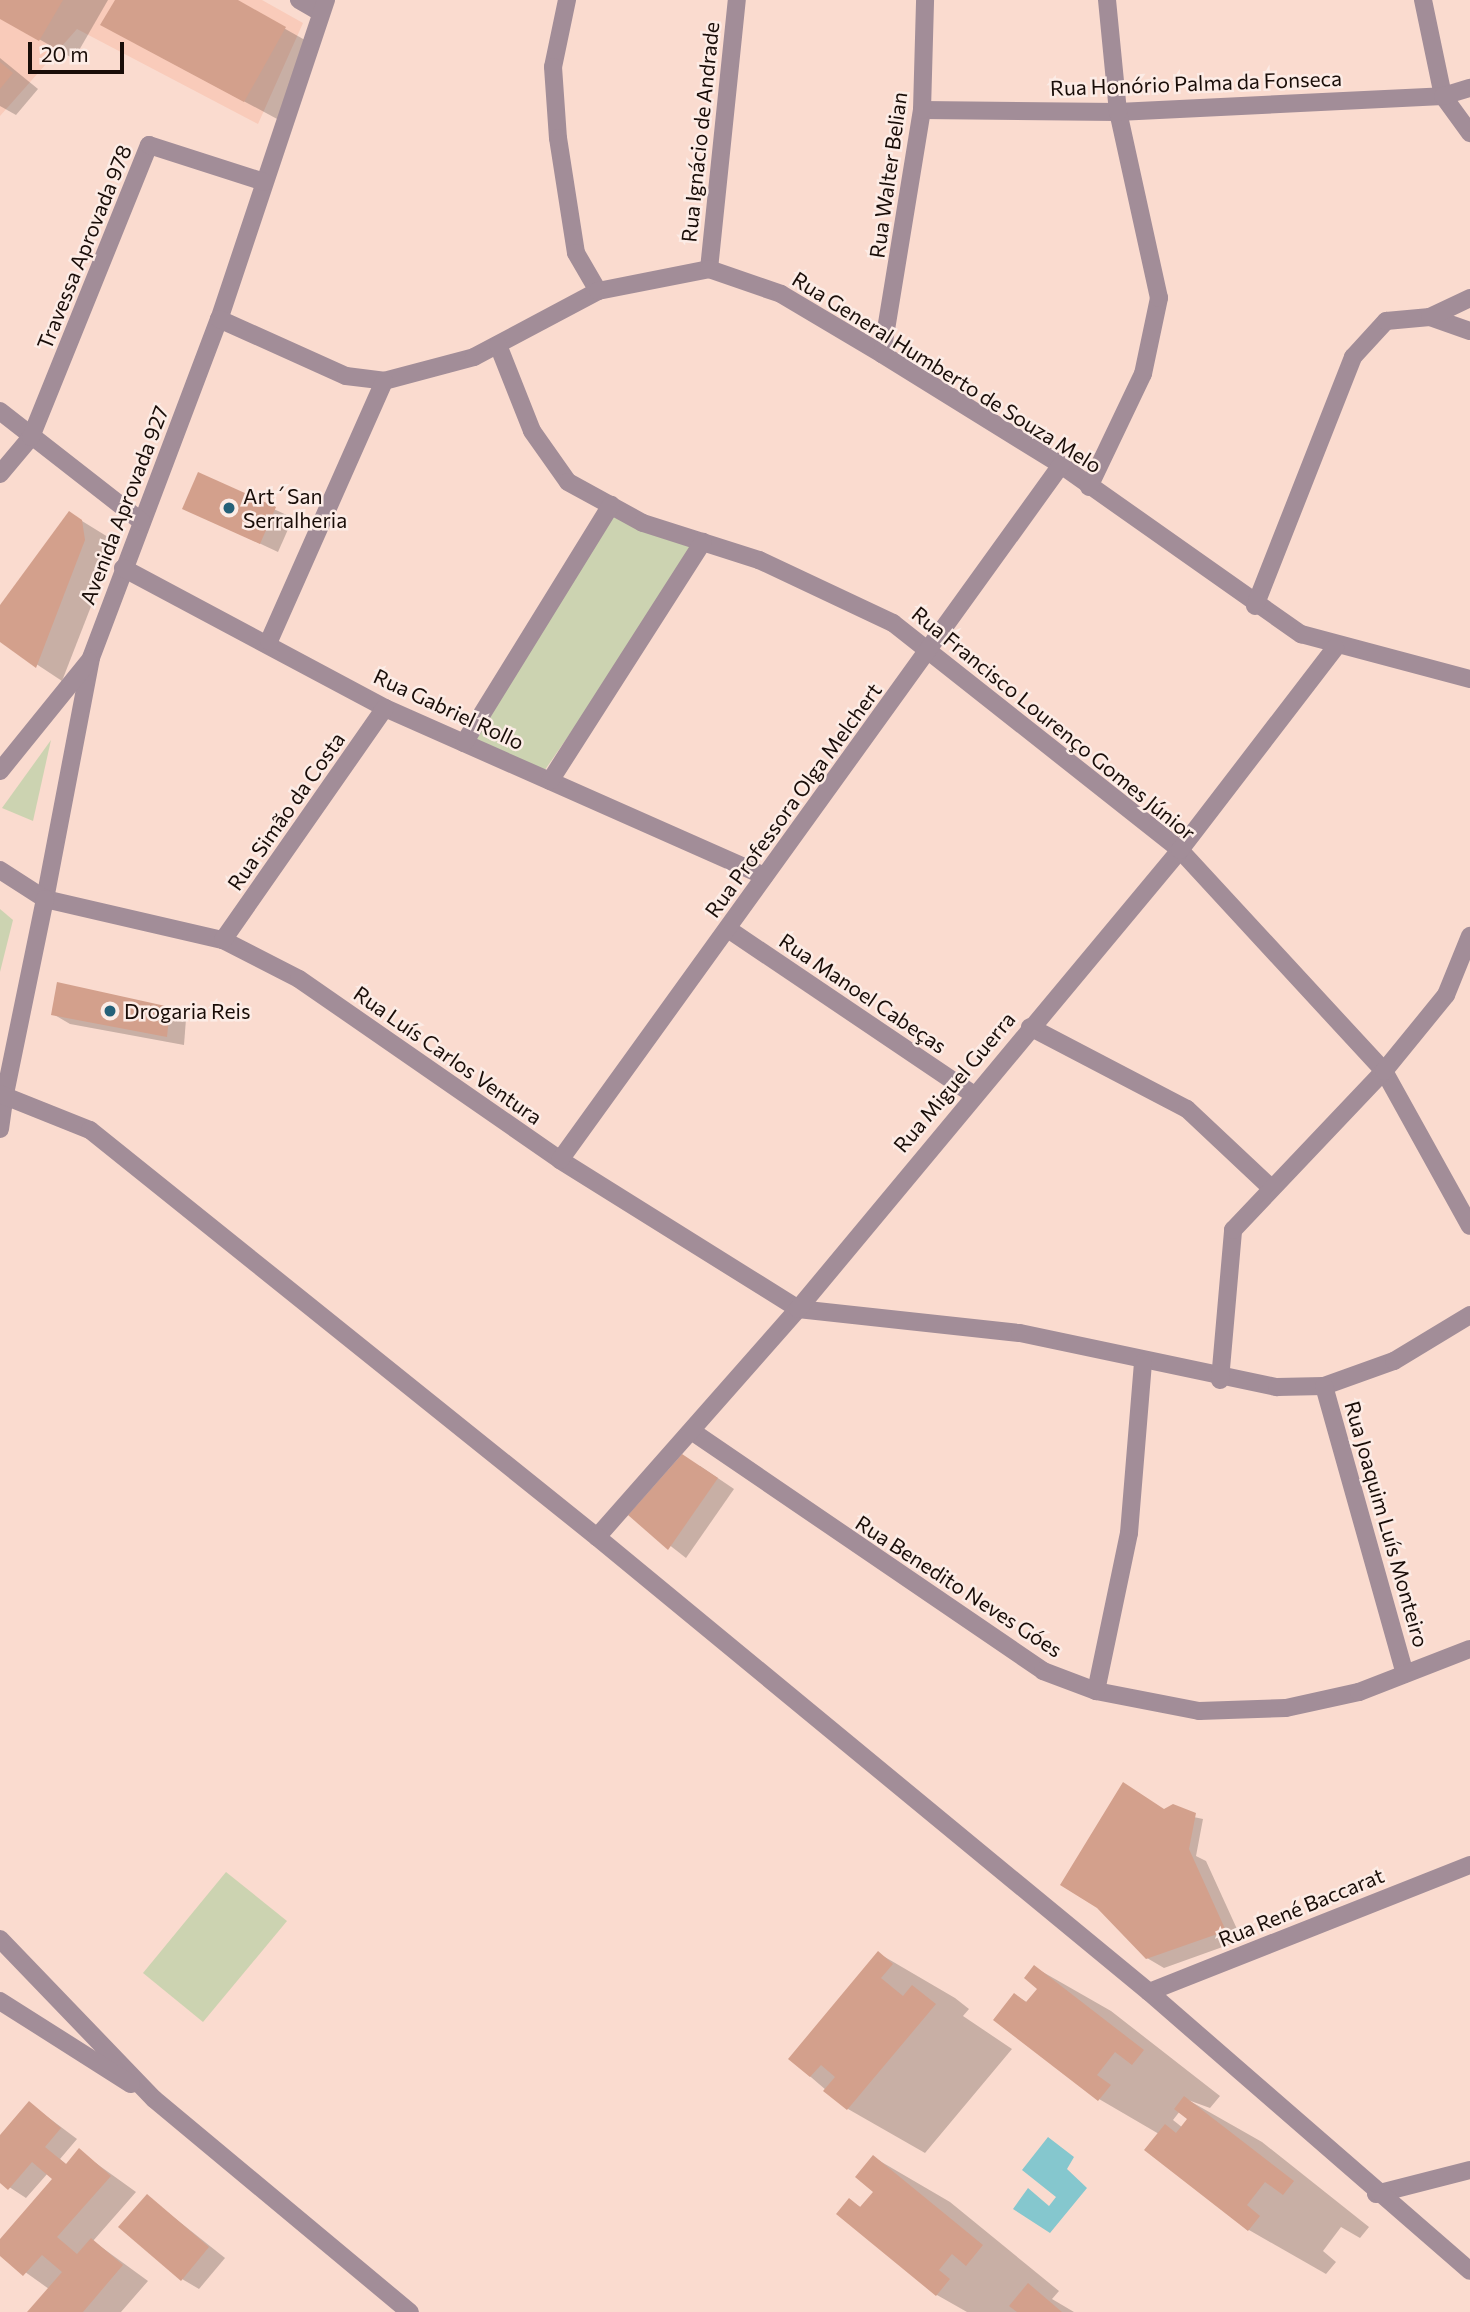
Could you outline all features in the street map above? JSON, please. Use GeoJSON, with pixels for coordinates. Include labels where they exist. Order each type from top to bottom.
{"type":"FeatureCollection","features":[{"type":"Feature","properties":{"kind":"street"},"geometry":{"type":"LineString","coordinates":[[299,0],[323,6]]}},
{"type":"Feature","properties":{"kind":"street"},"geometry":{"type":"LineString","coordinates":[[567,0],[553,67],[558,138],[576,253],[598,291]]}},
{"type":"Feature","properties":{"kind":"street","name":"Rua Ignácio de Andrade"},"geometry":{"type":"LineString","coordinates":[[709,269],[737,0]]}},
{"type":"Feature","properties":{"kind":"street","name":"Rua Walter Belian"},"geometry":{"type":"LineString","coordinates":[[883,354],[922,110],[925,0]]}},
{"type":"Feature","properties":{"kind":"street"},"geometry":{"type":"LineString","coordinates":[[1089,487],[1143,374],[1159,298],[1118,112],[1108,0]]}},
{"type":"Feature","properties":{"kind":"street"},"geometry":{"type":"LineString","coordinates":[[1423,0],[1443,96],[1470,133]]}},
{"type":"Feature","properties":{"kind":"street","name":"Avenida Aprovada 927"},"geometry":{"type":"LineString","coordinates":[[3,1094],[46,898],[91,658],[219,319],[323,6]]}},
{"type":"Feature","properties":{"kind":"street","name":"Rua Honório Palma da Fonseca"},"geometry":{"type":"LineString","coordinates":[[922,110],[1118,112],[1443,96],[1470,88]]}},
{"type":"Feature","properties":{"kind":"street","name":"Travessa Aprovada 978"},"geometry":{"type":"LineString","coordinates":[[31,437],[149,145],[264,182]]}},
{"type":"Feature","properties":{"kind":"street"},"geometry":{"type":"LineString","coordinates":[[219,319],[346,376],[384,381],[498,345],[598,291],[709,269]]}},
{"type":"Feature","properties":{"kind":"street","name":"Rua General Humberto de Souza Melo"},"geometry":{"type":"LineString","coordinates":[[709,269],[781,294],[883,354],[1061,465],[1255,606],[1335,648],[1470,679]]}},
{"type":"Feature","properties":{"kind":"street"},"geometry":{"type":"LineString","coordinates":[[1255,606],[1353,357],[1386,321],[1430,317],[1470,298]]}},
{"type":"Feature","properties":{"kind":"street"},"geometry":{"type":"LineString","coordinates":[[1430,317],[1470,331]]}},
{"type":"Feature","properties":{"kind":"street","name":"Rua Francisco Lourenço Gomes Júnior"},"geometry":{"type":"LineString","coordinates":[[498,345],[532,431],[568,482],[611,505],[703,542],[759,560],[893,623],[1180,850],[1384,1071],[1470,1226]]}},
{"type":"Feature","properties":{"kind":"street"},"geometry":{"type":"LineString","coordinates":[[269,641],[384,381]]}},
{"type":"Feature","properties":{"kind":"street"},"geometry":{"type":"LineString","coordinates":[[0,411],[142,522]]}},
{"type":"Feature","properties":{"kind":"street"},"geometry":{"type":"LineString","coordinates":[[0,474],[31,437]]}},
{"type":"Feature","properties":{"kind":"street","name":"Rua Professora Olga Melchert"},"geometry":{"type":"LineString","coordinates":[[560,1160],[764,876],[931,651],[1061,465]]}},
{"type":"Feature","properties":{"kind":"street"},"geometry":{"type":"LineString","coordinates":[[464,743],[611,505]]}},
{"type":"Feature","properties":{"kind":"street"},"geometry":{"type":"LineString","coordinates":[[550,781],[703,542]]}},
{"type":"Feature","properties":{"kind":"street","name":"Rua Gabriel Rollo"},"geometry":{"type":"LineString","coordinates":[[123,568],[269,641],[385,708],[764,876]]}},
{"type":"Feature","properties":{"kind":"street","name":"Rua Miguel Guerra"},"geometry":{"type":"LineString","coordinates":[[597,1536],[692,1432],[798,1309],[973,1094],[1180,850],[1335,648]]}},
{"type":"Feature","properties":{"kind":"street"},"geometry":{"type":"LineString","coordinates":[[0,771],[91,658]]}},
{"type":"Feature","properties":{"kind":"street","name":"Rua Simão da Costa"},"geometry":{"type":"LineString","coordinates":[[223,940],[385,708]]}},
{"type":"Feature","properties":{"kind":"street","name":"Rua Luís Carlos Ventura"},"geometry":{"type":"LineString","coordinates":[[0,870],[46,898],[223,940],[299,979],[560,1160],[798,1309]]}},
{"type":"Feature","properties":{"kind":"street","name":"Rua Manoel Cabeças"},"geometry":{"type":"LineString","coordinates":[[728,929],[973,1094]]}},
{"type":"Feature","properties":{"kind":"street"},"geometry":{"type":"LineString","coordinates":[[1220,1380],[1233,1230],[1269,1186],[1384,1071],[1446,995],[1470,936]]}},
{"type":"Feature","properties":{"kind":"street"},"geometry":{"type":"LineString","coordinates":[[1030,1027],[1187,1109],[1269,1186]]}},
{"type":"Feature","properties":{"kind":"street"},"geometry":{"type":"LineString","coordinates":[[0,1129],[3,1094],[90,1130],[597,1536],[1149,1992],[1376,2194],[1470,2271]]}},
{"type":"Feature","properties":{"kind":"street"},"geometry":{"type":"LineString","coordinates":[[798,1309],[1020,1333],[1220,1380],[1324,1386],[1394,1361],[1470,1315]]}},
{"type":"Feature","properties":{"kind":"street"},"geometry":{"type":"LineString","coordinates":[[1096,1691],[1129,1533],[1143,1363]]}},
{"type":"Feature","properties":{"kind":"street","name":"Rua Joaquim Luís Monteiro"},"geometry":{"type":"LineString","coordinates":[[1324,1386],[1405,1674]]}},
{"type":"Feature","properties":{"kind":"street","name":"Rua Benedito Neves Góes"},"geometry":{"type":"LineString","coordinates":[[692,1432],[1043,1671],[1096,1691],[1199,1711],[1286,1708],[1405,1674],[1470,1649]]}},
{"type":"Feature","properties":{"kind":"street","name":"Rua René Baccarat"},"geometry":{"type":"LineString","coordinates":[[1149,1992],[1470,1865]]}},
{"type":"Feature","properties":{"kind":"street"},"geometry":{"type":"LineString","coordinates":[[0,1939],[154,2099],[410,2312]]}},
{"type":"Feature","properties":{"kind":"street"},"geometry":{"type":"LineString","coordinates":[[0,2001],[154,2099]]}},
{"type":"Feature","properties":{"kind":"street"},"geometry":{"type":"LineString","coordinates":[[1376,2194],[1470,2171]]}},
{"type":"Feature","properties":{"kind":"shaded area"},"geometry":{"type":"Polygon","coordinates":[[[0,0],[262,0],[303,23],[258,124],[77,29],[0,116],[0,0]]]}},
{"type":"Feature","properties":{"kind":"green space"},"geometry":{"type":"Polygon","coordinates":[[[613,514],[703,542],[540,777],[471,740],[613,514]]]}},
{"type":"Feature","properties":{"kind":"green space"},"geometry":{"type":"Polygon","coordinates":[[[51,740],[33,821],[2,808],[51,740]]]}},
{"type":"Feature","properties":{"kind":"green space"},"geometry":{"type":"Polygon","coordinates":[[[0,909],[13,920],[0,972],[0,909]]]}},
{"type":"Feature","properties":{"kind":"green space"},"geometry":{"type":"Polygon","coordinates":[[[226,1872],[287,1921],[203,2022],[143,1973],[226,1872]]]}},
{"type":"Feature","properties":{"kind":"water"},"geometry":{"type":"Polygon","coordinates":[[[1048,2137],[1074,2157],[1067,2169],[1087,2188],[1050,2233],[1013,2209],[1028,2188],[1049,2206],[1056,2197],[1022,2170],[1048,2137]]]}},
{"type":"Feature","properties":{"kind":"building"},"geometry":{"type":"Polygon","coordinates":[[[0,0],[63,0],[39,41],[0,19],[0,0]]]}},
{"type":"Feature","properties":{"kind":"building"},"geometry":{"type":"Polygon","coordinates":[[[115,0],[238,0],[286,27],[244,102],[100,25],[115,0]]]}},
{"type":"Feature","properties":{"kind":"building"},"geometry":{"type":"Polygon","coordinates":[[[0,62],[13,73],[0,89],[0,62]]]}},
{"type":"Feature","properties":{"kind":"building","name":"Art´San Serralheria"},"geometry":{"type":"Polygon","coordinates":[[[198,472],[276,507],[260,544],[182,509],[198,472]]]}},
{"type":"Feature","properties":{"kind":"building"},"geometry":{"type":"Polygon","coordinates":[[[69,511],[82,520],[85,540],[36,668],[0,642],[0,605],[69,511]]]}},
{"type":"Feature","properties":{"kind":"building","name":"Drogaria Reis"},"geometry":{"type":"Polygon","coordinates":[[[57,982],[170,1007],[167,1037],[51,1015],[57,982]]]}},
{"type":"Feature","properties":{"kind":"building"},"geometry":{"type":"Polygon","coordinates":[[[682,1454],[718,1478],[668,1550],[628,1515],[682,1454]]]}},
{"type":"Feature","properties":{"kind":"building"},"geometry":{"type":"Polygon","coordinates":[[[1123,1782],[1164,1809],[1173,1804],[1196,1813],[1189,1849],[1226,1931],[1146,1959],[1097,1908],[1060,1885],[1123,1782]]]}},
{"type":"Feature","properties":{"kind":"building"},"geometry":{"type":"Polygon","coordinates":[[[878,1951],[893,1964],[881,1978],[903,1996],[912,1985],[936,2004],[847,2110],[823,2091],[835,2077],[821,2065],[810,2077],[788,2059],[878,1951]]]}},
{"type":"Feature","properties":{"kind":"building"},"geometry":{"type":"Polygon","coordinates":[[[1034,1965],[1144,2050],[1132,2065],[1115,2052],[1097,2075],[1111,2085],[1098,2101],[993,2020],[1014,1993],[1026,2002],[1037,1989],[1024,1978],[1034,1965]]]}},
{"type":"Feature","properties":{"kind":"building"},"geometry":{"type":"Polygon","coordinates":[[[1184,2096],[1294,2181],[1283,2195],[1265,2182],[1247,2205],[1260,2216],[1248,2231],[1144,2150],[1165,2124],[1176,2133],[1187,2119],[1174,2109],[1184,2096]]]}},
{"type":"Feature","properties":{"kind":"building"},"geometry":{"type":"Polygon","coordinates":[[[29,2101],[61,2128],[45,2147],[66,2164],[79,2148],[111,2176],[57,2237],[77,2254],[91,2238],[123,2265],[83,2312],[27,2312],[62,2272],[42,2255],[23,2276],[0,2256],[0,2239],[52,2179],[32,2162],[8,2190],[0,2183],[0,2135],[29,2101]]]}},
{"type":"Feature","properties":{"kind":"building"},"geometry":{"type":"Polygon","coordinates":[[[873,2155],[983,2245],[966,2266],[952,2254],[939,2270],[950,2279],[936,2296],[836,2214],[849,2198],[860,2207],[873,2192],[855,2177],[873,2155]]]}},
{"type":"Feature","properties":{"kind":"building"},"geometry":{"type":"Polygon","coordinates":[[[147,2194],[209,2247],[181,2281],[118,2227],[147,2194]]]}},
{"type":"Feature","properties":{"kind":"building"},"geometry":{"type":"Polygon","coordinates":[[[1028,2283],[1062,2312],[1017,2312],[1009,2306],[1028,2283]]]}},
{"type":"Feature","properties":{"kind":"place","name":"Art´San Serralheria"},"geometry":{"type":"Point","coordinates":[229,508]}},
{"type":"Feature","properties":{"kind":"place","name":"Drogaria Reis"},"geometry":{"type":"Point","coordinates":[110,1011]}}]}
